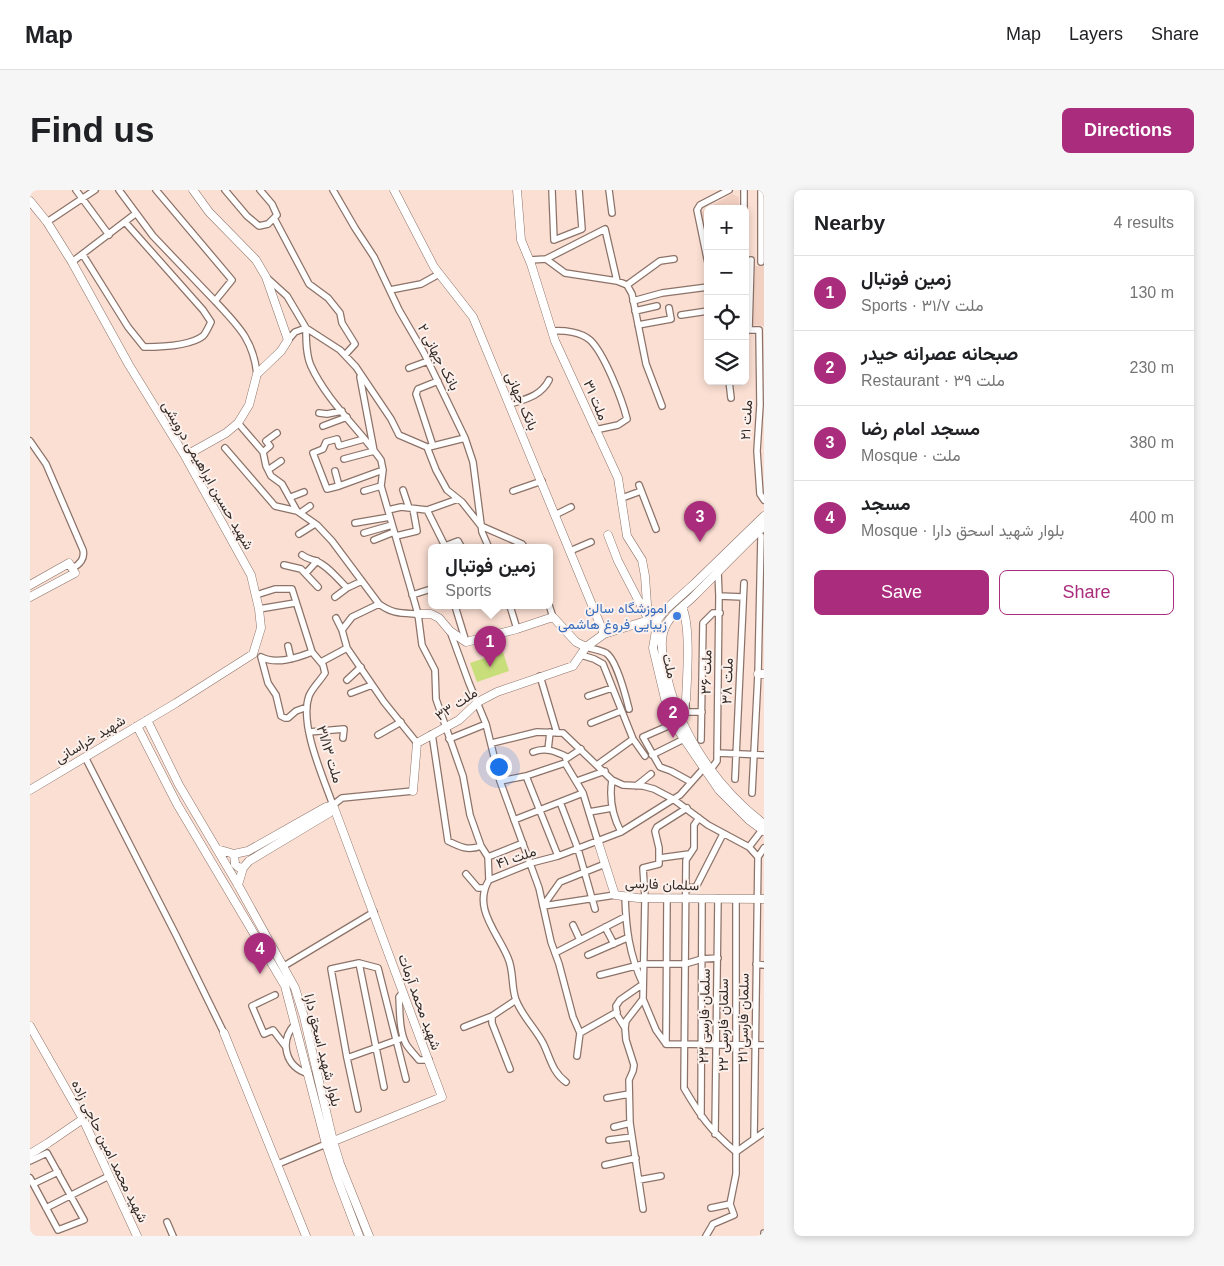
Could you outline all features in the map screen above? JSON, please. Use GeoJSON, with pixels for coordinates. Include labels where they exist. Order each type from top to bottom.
{"type":"FeatureCollection","features":[{"type":"Feature","properties":{"kind":"street"},"geometry":{"type":"LineString","coordinates":[[76,190],[109,235]]}},
{"type":"Feature","properties":{"kind":"street"},"geometry":{"type":"LineString","coordinates":[[47,222],[95,190]]}},
{"type":"Feature","properties":{"kind":"street"},"geometry":{"type":"LineString","coordinates":[[119,190],[153,236],[232,319],[250,342],[256,360],[257,374],[249,405],[238,422],[226,433],[185,456]]}},
{"type":"Feature","properties":{"kind":"street"},"geometry":{"type":"LineString","coordinates":[[156,190],[232,280],[215,301]]}},
{"type":"Feature","properties":{"kind":"street"},"geometry":{"type":"LineString","coordinates":[[193,190],[209,212],[256,260],[266,277],[288,340]]}},
{"type":"Feature","properties":{"kind":"street"},"geometry":{"type":"LineString","coordinates":[[225,190],[258,226],[268,224],[278,215],[272,204],[260,190]]}},
{"type":"Feature","properties":{"kind":"street","name":"بانک جهانی ۲"},"geometry":{"type":"LineString","coordinates":[[333,190],[374,257],[428,361],[465,438],[473,462],[481,526],[486,544]]}},
{"type":"Feature","properties":{"kind":"street","name":"بانک جهانی"},"geometry":{"type":"LineString","coordinates":[[394,190],[410,224],[439,274],[473,317],[604,634]]}},
{"type":"Feature","properties":{"kind":"street","name":"ملت ۳۱"},"geometry":{"type":"LineString","coordinates":[[517,190],[521,240],[530,260],[555,341],[618,478],[627,536],[642,560],[648,619]]}},
{"type":"Feature","properties":{"kind":"street"},"geometry":{"type":"LineString","coordinates":[[552,190],[554,240],[582,229],[578,190]]}},
{"type":"Feature","properties":{"kind":"street"},"geometry":{"type":"LineString","coordinates":[[609,190],[612,213]]}},
{"type":"Feature","properties":{"kind":"street"},"geometry":{"type":"LineString","coordinates":[[706,250],[697,210],[700,205],[729,190]]}},
{"type":"Feature","properties":{"kind":"street"},"geometry":{"type":"LineString","coordinates":[[744,190],[744,205]]}},
{"type":"Feature","properties":{"kind":"street"},"geometry":{"type":"LineString","coordinates":[[749,259],[762,262],[761,190]]}},
{"type":"Feature","properties":{"kind":"street","name":"شهید حسین ابراهیمی درویشی"},"geometry":{"type":"LineString","coordinates":[[30,201],[47,222],[72,262],[129,365],[185,456],[251,575],[259,608],[261,628],[252,654],[137,726]]}},
{"type":"Feature","properties":{"kind":"street"},"geometry":{"type":"LineString","coordinates":[[72,262],[135,214]]}},
{"type":"Feature","properties":{"kind":"street"},"geometry":{"type":"LineString","coordinates":[[274,218],[310,284],[328,298],[340,313],[342,323],[355,344],[345,355]]}},
{"type":"Feature","properties":{"kind":"street"},"geometry":{"type":"LineString","coordinates":[[83,255],[128,327],[144,348],[172,345],[203,336],[211,322],[203,310],[125,222]]}},
{"type":"Feature","properties":{"kind":"street"},"geometry":{"type":"LineString","coordinates":[[530,260],[546,258],[605,229],[617,282]]}},
{"type":"Feature","properties":{"kind":"street"},"geometry":{"type":"LineString","coordinates":[[546,258],[565,273],[627,285],[632,294],[646,364],[662,406]]}},
{"type":"Feature","properties":{"kind":"street"},"geometry":{"type":"LineString","coordinates":[[627,285],[660,261],[674,259]]}},
{"type":"Feature","properties":{"kind":"street"},"geometry":{"type":"LineString","coordinates":[[390,290],[421,284],[439,274]]}},
{"type":"Feature","properties":{"kind":"street"},"geometry":{"type":"LineString","coordinates":[[266,277],[286,296],[306,328],[345,355],[383,406],[399,435],[430,447],[465,438]]}},
{"type":"Feature","properties":{"kind":"street"},"geometry":{"type":"LineString","coordinates":[[633,301],[662,293],[704,288]]}},
{"type":"Feature","properties":{"kind":"street"},"geometry":{"type":"LineString","coordinates":[[635,311],[656,306]]}},
{"type":"Feature","properties":{"kind":"street"},"geometry":{"type":"LineString","coordinates":[[638,325],[671,319],[670,308]]}},
{"type":"Feature","properties":{"kind":"street"},"geometry":{"type":"LineString","coordinates":[[681,314],[704,311]]}},
{"type":"Feature","properties":{"kind":"street"},"geometry":{"type":"LineString","coordinates":[[257,374],[281,351],[295,332],[306,328]]}},
{"type":"Feature","properties":{"kind":"street"},"geometry":{"type":"LineString","coordinates":[[306,328],[306,342],[310,364],[319,381],[381,460],[383,470],[381,486],[418,614],[422,645],[435,670],[436,699],[463,776],[470,815],[481,846]]}},
{"type":"Feature","properties":{"kind":"street","name":"ملت ۲۱"},"geometry":{"type":"LineString","coordinates":[[749,330],[762,330],[762,405],[757,450],[760,494],[764,500]]}},
{"type":"Feature","properties":{"kind":"street"},"geometry":{"type":"LineString","coordinates":[[552,331],[573,332],[590,340],[605,362],[627,419],[618,425],[596,430]]}},
{"type":"Feature","properties":{"kind":"street"},"geometry":{"type":"LineString","coordinates":[[410,368],[428,361]]}},
{"type":"Feature","properties":{"kind":"street"},"geometry":{"type":"LineString","coordinates":[[359,372],[374,450]]}},
{"type":"Feature","properties":{"kind":"street"},"geometry":{"type":"LineString","coordinates":[[510,404],[536,395],[545,388],[549,380]]}},
{"type":"Feature","properties":{"kind":"street"},"geometry":{"type":"LineString","coordinates":[[438,381],[418,389],[416,394],[436,470],[447,490],[458,499],[481,526],[522,544]]}},
{"type":"Feature","properties":{"kind":"street"},"geometry":{"type":"LineString","coordinates":[[729,385],[731,398]]}},
{"type":"Feature","properties":{"kind":"street"},"geometry":{"type":"LineString","coordinates":[[318,413],[327,414],[342,411]]}},
{"type":"Feature","properties":{"kind":"street"},"geometry":{"type":"LineString","coordinates":[[323,426],[347,417]]}},
{"type":"Feature","properties":{"kind":"street"},"geometry":{"type":"LineString","coordinates":[[238,422],[263,452],[271,476],[282,484],[299,512],[315,524],[332,541],[348,559],[379,604],[389,611],[395,613],[431,614],[466,642],[517,629],[553,617]]}},
{"type":"Feature","properties":{"kind":"street"},"geometry":{"type":"LineString","coordinates":[[263,452],[270,446],[266,441],[277,433]]}},
{"type":"Feature","properties":{"kind":"street"},"geometry":{"type":"LineString","coordinates":[[364,438],[339,446],[337,439],[326,442],[323,449],[313,453],[327,489],[383,470]]}},
{"type":"Feature","properties":{"kind":"street"},"geometry":{"type":"LineString","coordinates":[[30,441],[46,464],[83,550],[82,560],[77,566],[72,568]]}},
{"type":"Feature","properties":{"kind":"street"},"geometry":{"type":"LineString","coordinates":[[225,448],[276,506],[299,512],[310,506]]}},
{"type":"Feature","properties":{"kind":"street"},"geometry":{"type":"LineString","coordinates":[[344,459],[374,450]]}},
{"type":"Feature","properties":{"kind":"street"},"geometry":{"type":"LineString","coordinates":[[268,470],[281,461]]}},
{"type":"Feature","properties":{"kind":"street"},"geometry":{"type":"LineString","coordinates":[[335,471],[339,486]]}},
{"type":"Feature","properties":{"kind":"street"},"geometry":{"type":"LineString","coordinates":[[513,491],[542,481]]}},
{"type":"Feature","properties":{"kind":"street"},"geometry":{"type":"LineString","coordinates":[[364,491],[381,486]]}},
{"type":"Feature","properties":{"kind":"street"},"geometry":{"type":"LineString","coordinates":[[622,498],[640,488],[656,529]]}},
{"type":"Feature","properties":{"kind":"street"},"geometry":{"type":"LineString","coordinates":[[374,540],[395,534],[417,531],[411,508],[403,490]]}},
{"type":"Feature","properties":{"kind":"street"},"geometry":{"type":"LineString","coordinates":[[290,498],[304,492]]}},
{"type":"Feature","properties":{"kind":"street"},"geometry":{"type":"LineString","coordinates":[[388,510],[401,507],[428,510],[458,499]]}},
{"type":"Feature","properties":{"kind":"street"},"geometry":{"type":"LineString","coordinates":[[555,515],[571,507]]}},
{"type":"Feature","properties":{"kind":"street"},"geometry":{"type":"LineString","coordinates":[[428,510],[444,544]]}},
{"type":"Feature","properties":{"kind":"street","name":"ملت"},"geometry":{"type":"LineString","coordinates":[[763,829],[708,769],[684,739],[675,723],[662,691],[653,648],[658,619],[677,598],[697,587],[718,571],[760,531],[764,516]]}},
{"type":"Feature","properties":{"kind":"street"},"geometry":{"type":"LineString","coordinates":[[355,523],[390,517]]}},
{"type":"Feature","properties":{"kind":"street"},"geometry":{"type":"LineString","coordinates":[[299,534],[315,524]]}},
{"type":"Feature","properties":{"kind":"street"},"geometry":{"type":"LineString","coordinates":[[364,533],[392,525]]}},
{"type":"Feature","properties":{"kind":"street"},"geometry":{"type":"LineString","coordinates":[[752,793],[753,754],[761,674],[760,531]]}},
{"type":"Feature","properties":{"kind":"street","name":"ملت"},"geometry":{"type":"LineString","coordinates":[[708,769],[684,728],[674,704],[661,648],[667,622],[682,607],[697,587],[760,531]]}},
{"type":"Feature","properties":{"kind":"street"},"geometry":{"type":"LineString","coordinates":[[608,535],[618,561],[648,619]]}},
{"type":"Feature","properties":{"kind":"street"},"geometry":{"type":"LineString","coordinates":[[570,551],[591,542]]}},
{"type":"Feature","properties":{"kind":"street"},"geometry":{"type":"LineString","coordinates":[[302,555],[317,561],[328,569],[346,588]]}},
{"type":"Feature","properties":{"kind":"street"},"geometry":{"type":"LineString","coordinates":[[306,573],[317,561]]}},
{"type":"Feature","properties":{"kind":"street"},"geometry":{"type":"LineString","coordinates":[[30,585],[69,563],[75,573],[30,597]]}},
{"type":"Feature","properties":{"kind":"street"},"geometry":{"type":"LineString","coordinates":[[284,565],[301,569],[318,587]]}},
{"type":"Feature","properties":{"kind":"street","name":"ملت ۳۶"},"geometry":{"type":"LineString","coordinates":[[708,769],[715,766],[717,761],[720,613],[718,571]]}},
{"type":"Feature","properties":{"kind":"street"},"geometry":{"type":"LineString","coordinates":[[335,597],[346,588],[362,581]]}},
{"type":"Feature","properties":{"kind":"street","name":"ملت ۳۸"},"geometry":{"type":"LineString","coordinates":[[735,780],[744,583]]}},
{"type":"Feature","properties":{"kind":"street"},"geometry":{"type":"LineString","coordinates":[[256,594],[292,589],[312,652],[321,662],[347,648]]}},
{"type":"Feature","properties":{"kind":"street"},"geometry":{"type":"LineString","coordinates":[[412,595],[428,590]]}},
{"type":"Feature","properties":{"kind":"street"},"geometry":{"type":"LineString","coordinates":[[719,596],[743,596]]}},
{"type":"Feature","properties":{"kind":"street"},"geometry":{"type":"LineString","coordinates":[[259,608],[295,603]]}},
{"type":"Feature","properties":{"kind":"street"},"geometry":{"type":"LineString","coordinates":[[342,630],[352,617],[379,604]]}},
{"type":"Feature","properties":{"kind":"street"},"geometry":{"type":"LineString","coordinates":[[682,607],[687,627],[686,712],[702,712]]}},
{"type":"Feature","properties":{"kind":"street"},"geometry":{"type":"LineString","coordinates":[[456,609],[466,642]]}},
{"type":"Feature","properties":{"kind":"street"},"geometry":{"type":"LineString","coordinates":[[511,609],[517,629]]}},
{"type":"Feature","properties":{"kind":"street"},"geometry":{"type":"LineString","coordinates":[[550,609],[553,617],[576,642],[606,653],[611,659],[626,696],[629,709]]}},
{"type":"Feature","properties":{"kind":"street"},"geometry":{"type":"LineString","coordinates":[[701,740],[703,623],[713,613],[720,613]]}},
{"type":"Feature","properties":{"kind":"street"},"geometry":{"type":"LineString","coordinates":[[217,849],[236,854],[248,851],[326,807],[333,805],[342,798],[413,792],[417,743],[372,685],[361,666],[347,648],[342,630],[336,618]]}},
{"type":"Feature","properties":{"kind":"street","name":"ملت ۳۳"},"geometry":{"type":"LineString","coordinates":[[417,743],[459,720],[478,702],[497,692],[573,666],[586,647],[604,634],[648,619],[658,619]]}},
{"type":"Feature","properties":{"kind":"street"},"geometry":{"type":"LineString","coordinates":[[450,631],[486,724],[500,782],[531,863],[551,942],[567,991],[573,1017],[580,1033],[578,1056]]}},
{"type":"Feature","properties":{"kind":"street"},"geometry":{"type":"LineString","coordinates":[[288,646],[291,659]]}},
{"type":"Feature","properties":{"kind":"street"},"geometry":{"type":"LineString","coordinates":[[307,707],[296,711],[288,718],[281,716],[276,695],[268,683],[261,657],[266,660],[291,659],[312,652]]}},
{"type":"Feature","properties":{"kind":"street"},"geometry":{"type":"LineString","coordinates":[[580,655],[603,664],[633,738],[645,756]]}},
{"type":"Feature","properties":{"kind":"street","name":"ملت ۳۱/۱۳"},"geometry":{"type":"LineString","coordinates":[[321,662],[324,664],[325,674],[309,696],[305,713],[315,755],[333,805]]}},
{"type":"Feature","properties":{"kind":"street"},"geometry":{"type":"LineString","coordinates":[[347,680],[361,666]]}},
{"type":"Feature","properties":{"kind":"street"},"geometry":{"type":"LineString","coordinates":[[540,676],[554,732],[548,750]]}},
{"type":"Feature","properties":{"kind":"street"},"geometry":{"type":"LineString","coordinates":[[351,693],[372,685]]}},
{"type":"Feature","properties":{"kind":"street"},"geometry":{"type":"LineString","coordinates":[[588,696],[612,688]]}},
{"type":"Feature","properties":{"kind":"street"},"geometry":{"type":"LineString","coordinates":[[590,723],[621,711]]}},
{"type":"Feature","properties":{"kind":"street","name":"بلوار شهید اسحق دارا"},"geometry":{"type":"LineString","coordinates":[[146,720],[179,785],[238,885],[295,988],[310,1040],[336,1178],[359,1236]]}},
{"type":"Feature","properties":{"kind":"street"},"geometry":{"type":"LineString","coordinates":[[378,735],[401,722]]}},
{"type":"Feature","properties":{"kind":"street"},"geometry":{"type":"LineString","coordinates":[[675,723],[643,737],[660,767],[691,782]]}},
{"type":"Feature","properties":{"kind":"street"},"geometry":{"type":"LineString","coordinates":[[449,739],[486,724]]}},
{"type":"Feature","properties":{"kind":"street","name":"بلوار شهید اسحق دارا"},"geometry":{"type":"LineString","coordinates":[[137,726],[176,804],[285,986],[308,1074],[330,1142],[369,1236]]}},
{"type":"Feature","properties":{"kind":"street","name":"شهید خراسانی"},"geometry":{"type":"LineString","coordinates":[[30,790],[137,726]]}},
{"type":"Feature","properties":{"kind":"street"},"geometry":{"type":"LineString","coordinates":[[309,732],[344,729],[343,738]]}},
{"type":"Feature","properties":{"kind":"street"},"geometry":{"type":"LineString","coordinates":[[492,743],[522,735],[563,733],[612,780],[623,785],[643,786],[654,789],[673,798],[723,834],[749,847],[758,856],[764,848]]}},
{"type":"Feature","properties":{"kind":"street","name":"ملت ۴۱"},"geometry":{"type":"LineString","coordinates":[[432,734],[448,841],[472,850],[481,846],[488,857],[489,880],[531,863],[558,856],[622,832],[680,795],[691,782],[708,769]]}},
{"type":"Feature","properties":{"kind":"street"},"geometry":{"type":"LineString","coordinates":[[597,765],[633,738]]}},
{"type":"Feature","properties":{"kind":"street"},"geometry":{"type":"LineString","coordinates":[[652,755],[684,739]]}},
{"type":"Feature","properties":{"kind":"street"},"geometry":{"type":"LineString","coordinates":[[532,752],[540,749],[548,750],[566,760],[583,793],[598,842]]}},
{"type":"Feature","properties":{"kind":"street"},"geometry":{"type":"LineString","coordinates":[[500,782],[526,776],[566,760],[581,750]]}},
{"type":"Feature","properties":{"kind":"street"},"geometry":{"type":"LineString","coordinates":[[717,754],[764,755]]}},
{"type":"Feature","properties":{"kind":"street"},"geometry":{"type":"LineString","coordinates":[[84,757],[176,935],[224,1033],[306,1236]]}},
{"type":"Feature","properties":{"kind":"street"},"geometry":{"type":"LineString","coordinates":[[577,781],[604,771]]}},
{"type":"Feature","properties":{"kind":"street"},"geometry":{"type":"LineString","coordinates":[[636,786],[651,774]]}},
{"type":"Feature","properties":{"kind":"street"},"geometry":{"type":"LineString","coordinates":[[526,776],[558,856]]}},
{"type":"Feature","properties":{"kind":"street"},"geometry":{"type":"LineString","coordinates":[[612,780],[610,793],[614,820],[622,832]]}},
{"type":"Feature","properties":{"kind":"street"},"geometry":{"type":"LineString","coordinates":[[514,820],[583,793]]}},
{"type":"Feature","properties":{"kind":"street"},"geometry":{"type":"LineString","coordinates":[[560,802],[578,849],[595,909]]}},
{"type":"Feature","properties":{"kind":"street"},"geometry":{"type":"LineString","coordinates":[[238,885],[244,867],[249,861],[329,813],[333,805]]}},
{"type":"Feature","properties":{"kind":"street","name":"شهید محمد آرمات"},"geometry":{"type":"LineString","coordinates":[[330,1142],[442,1097],[333,805]]}},
{"type":"Feature","properties":{"kind":"street"},"geometry":{"type":"LineString","coordinates":[[589,812],[612,808]]}},
{"type":"Feature","properties":{"kind":"street"},"geometry":{"type":"LineString","coordinates":[[666,1044],[656,1030],[643,999],[645,898],[643,868],[659,864],[660,858],[655,831],[657,827],[687,808]]}},
{"type":"Feature","properties":{"kind":"street"},"geometry":{"type":"LineString","coordinates":[[699,818],[694,825],[694,848],[688,854],[686,860],[684,1088],[701,1117],[715,1134],[736,1152],[764,1132]]}},
{"type":"Feature","properties":{"kind":"street"},"geometry":{"type":"LineString","coordinates":[[749,847],[763,829]]}},
{"type":"Feature","properties":{"kind":"street"},"geometry":{"type":"LineString","coordinates":[[686,888],[696,886],[723,834]]}},
{"type":"Feature","properties":{"kind":"street","name":"سلمان فارسی"},"geometry":{"type":"LineString","coordinates":[[598,842],[615,895],[645,898],[761,898]]}},
{"type":"Feature","properties":{"kind":"street"},"geometry":{"type":"LineString","coordinates":[[488,857],[523,843]]}},
{"type":"Feature","properties":{"kind":"street"},"geometry":{"type":"LineString","coordinates":[[236,854],[237,862],[240,866],[244,867]]}},
{"type":"Feature","properties":{"kind":"street"},"geometry":{"type":"LineString","coordinates":[[660,858],[688,854]]}},
{"type":"Feature","properties":{"kind":"street","name":"سلمان فارسی ۲۱"},"geometry":{"type":"LineString","coordinates":[[754,1139],[756,964],[761,898],[758,856]]}},
{"type":"Feature","properties":{"kind":"street"},"geometry":{"type":"LineString","coordinates":[[543,906],[560,882],[606,864]]}},
{"type":"Feature","properties":{"kind":"street"},"geometry":{"type":"LineString","coordinates":[[466,874],[478,888],[484,888]]}},
{"type":"Feature","properties":{"kind":"street"},"geometry":{"type":"LineString","coordinates":[[489,880],[484,888],[484,909],[496,938],[509,959],[516,1000],[542,1043],[554,1069],[566,1082]]}},
{"type":"Feature","properties":{"kind":"street"},"geometry":{"type":"LineString","coordinates":[[543,906],[615,895]]}},
{"type":"Feature","properties":{"kind":"street"},"geometry":{"type":"LineString","coordinates":[[625,896],[627,938],[634,966],[643,984]]}},
{"type":"Feature","properties":{"kind":"street"},"geometry":{"type":"LineString","coordinates":[[666,1044],[667,898]]}},
{"type":"Feature","properties":{"kind":"street"},"geometry":{"type":"LineString","coordinates":[[701,1117],[702,898]]}},
{"type":"Feature","properties":{"kind":"street","name":"سلمان فارسی ۲۳"},"geometry":{"type":"LineString","coordinates":[[715,1134],[718,898]]}},
{"type":"Feature","properties":{"kind":"street","name":"سلمان فارسی ۲۲"},"geometry":{"type":"LineString","coordinates":[[730,1204],[736,1174],[736,898]]}},
{"type":"Feature","properties":{"kind":"street"},"geometry":{"type":"LineString","coordinates":[[284,966],[374,912]]}},
{"type":"Feature","properties":{"kind":"street"},"geometry":{"type":"LineString","coordinates":[[555,953],[626,917]]}},
{"type":"Feature","properties":{"kind":"street"},"geometry":{"type":"LineString","coordinates":[[573,924],[580,940]]}},
{"type":"Feature","properties":{"kind":"street"},"geometry":{"type":"LineString","coordinates":[[605,927],[614,944]]}},
{"type":"Feature","properties":{"kind":"street"},"geometry":{"type":"LineString","coordinates":[[588,955],[627,938]]}},
{"type":"Feature","properties":{"kind":"street"},"geometry":{"type":"LineString","coordinates":[[600,975],[643,964],[685,964],[702,959],[718,958]]}},
{"type":"Feature","properties":{"kind":"street"},"geometry":{"type":"LineString","coordinates":[[359,963],[384,1087]]}},
{"type":"Feature","properties":{"kind":"street"},"geometry":{"type":"LineString","coordinates":[[358,1109],[331,969],[359,963],[378,968],[406,1079]]}},
{"type":"Feature","properties":{"kind":"street"},"geometry":{"type":"LineString","coordinates":[[756,964],[764,964]]}},
{"type":"Feature","properties":{"kind":"street"},"geometry":{"type":"LineString","coordinates":[[625,1028],[616,1006],[620,1000],[643,984]]}},
{"type":"Feature","properties":{"kind":"street"},"geometry":{"type":"LineString","coordinates":[[403,992],[399,997],[402,1031],[406,1044],[419,1060],[429,1060]]}},
{"type":"Feature","properties":{"kind":"street"},"geometry":{"type":"LineString","coordinates":[[275,995],[252,1006],[264,1034],[273,1030],[286,1047]]}},
{"type":"Feature","properties":{"kind":"street"},"geometry":{"type":"LineString","coordinates":[[643,999],[626,1022],[625,1028],[626,1040],[634,1065],[628,1080],[630,1123],[643,1209]]}},
{"type":"Feature","properties":{"kind":"street"},"geometry":{"type":"LineString","coordinates":[[464,1028],[492,1016],[516,1000]]}},
{"type":"Feature","properties":{"kind":"street"},"geometry":{"type":"LineString","coordinates":[[580,1033],[617,1012]]}},
{"type":"Feature","properties":{"kind":"street"},"geometry":{"type":"LineString","coordinates":[[492,1016],[492,1023],[510,1069]]}},
{"type":"Feature","properties":{"kind":"street"},"geometry":{"type":"LineString","coordinates":[[295,1024],[288,1034],[286,1047],[289,1059],[292,1065],[308,1074]]}},
{"type":"Feature","properties":{"kind":"street","name":"شهید محمد امین حاجی زاده"},"geometry":{"type":"LineString","coordinates":[[30,1026],[83,1119],[138,1236]]}},
{"type":"Feature","properties":{"kind":"street"},"geometry":{"type":"LineString","coordinates":[[347,1058],[404,1038]]}},
{"type":"Feature","properties":{"kind":"street"},"geometry":{"type":"LineString","coordinates":[[300,1043],[310,1040]]}},
{"type":"Feature","properties":{"kind":"street"},"geometry":{"type":"LineString","coordinates":[[666,1044],[764,1045]]}},
{"type":"Feature","properties":{"kind":"street"},"geometry":{"type":"LineString","coordinates":[[607,1098],[629,1094]]}},
{"type":"Feature","properties":{"kind":"street"},"geometry":{"type":"LineString","coordinates":[[30,1154],[83,1119]]}},
{"type":"Feature","properties":{"kind":"street"},"geometry":{"type":"LineString","coordinates":[[614,1127],[630,1123]]}},
{"type":"Feature","properties":{"kind":"street"},"geometry":{"type":"LineString","coordinates":[[609,1140],[632,1137]]}},
{"type":"Feature","properties":{"kind":"street"},"geometry":{"type":"LineString","coordinates":[[278,1164],[330,1142]]}},
{"type":"Feature","properties":{"kind":"street"},"geometry":{"type":"LineString","coordinates":[[30,1161],[47,1153],[71,1194],[84,1220],[58,1230],[32,1181],[58,1172]]}},
{"type":"Feature","properties":{"kind":"street"},"geometry":{"type":"LineString","coordinates":[[605,1165],[636,1158]]}},
{"type":"Feature","properties":{"kind":"street"},"geometry":{"type":"LineString","coordinates":[[46,1208],[109,1176]]}},
{"type":"Feature","properties":{"kind":"street"},"geometry":{"type":"LineString","coordinates":[[639,1180],[661,1176]]}},
{"type":"Feature","properties":{"kind":"street"},"geometry":{"type":"LineString","coordinates":[[706,1236],[713,1224],[734,1215],[730,1204],[711,1208]]}},
{"type":"Feature","properties":{"kind":"street"},"geometry":{"type":"LineString","coordinates":[[167,1222],[174,1236]]}},
{"type":"Feature","properties":{"kind":"shaded area"},"geometry":{"type":"Polygon","coordinates":[[[732,194],[739,197],[739,205],[713,205],[732,194]]]}},
{"type":"Feature","properties":{"kind":"shaded area"},"geometry":{"type":"Polygon","coordinates":[[[704,210],[704,226],[701,212],[704,210]]]}},
{"type":"Feature","properties":{"kind":"shaded area"},"geometry":{"type":"Polygon","coordinates":[[[755,266],[764,266],[764,326],[752,325],[755,266]]]}},
{"type":"Feature","properties":{"kind":"green space"},"geometry":{"type":"Polygon","coordinates":[[[503,652],[509,671],[477,682],[470,663],[503,652]]]}},
{"type":"Feature","properties":{"kind":"place","name":"مسجد امام رضا"},"geometry":{"type":"Point","coordinates":[700,542]}},
{"type":"Feature","properties":{"kind":"place","name":"اموزشگاه سالن زیبایی فروغ هاشمی"},"geometry":{"type":"Point","coordinates":[677,616]}},
{"type":"Feature","properties":{"kind":"place","name":"زمین فوتبال"},"geometry":{"type":"Point","coordinates":[490,667]}},
{"type":"Feature","properties":{"kind":"place","name":"صبحانه عصرانه حیدر"},"geometry":{"type":"Point","coordinates":[673,738]}},
{"type":"Feature","properties":{"kind":"place","name":"مسجد"},"geometry":{"type":"Point","coordinates":[260,974]}}]}
